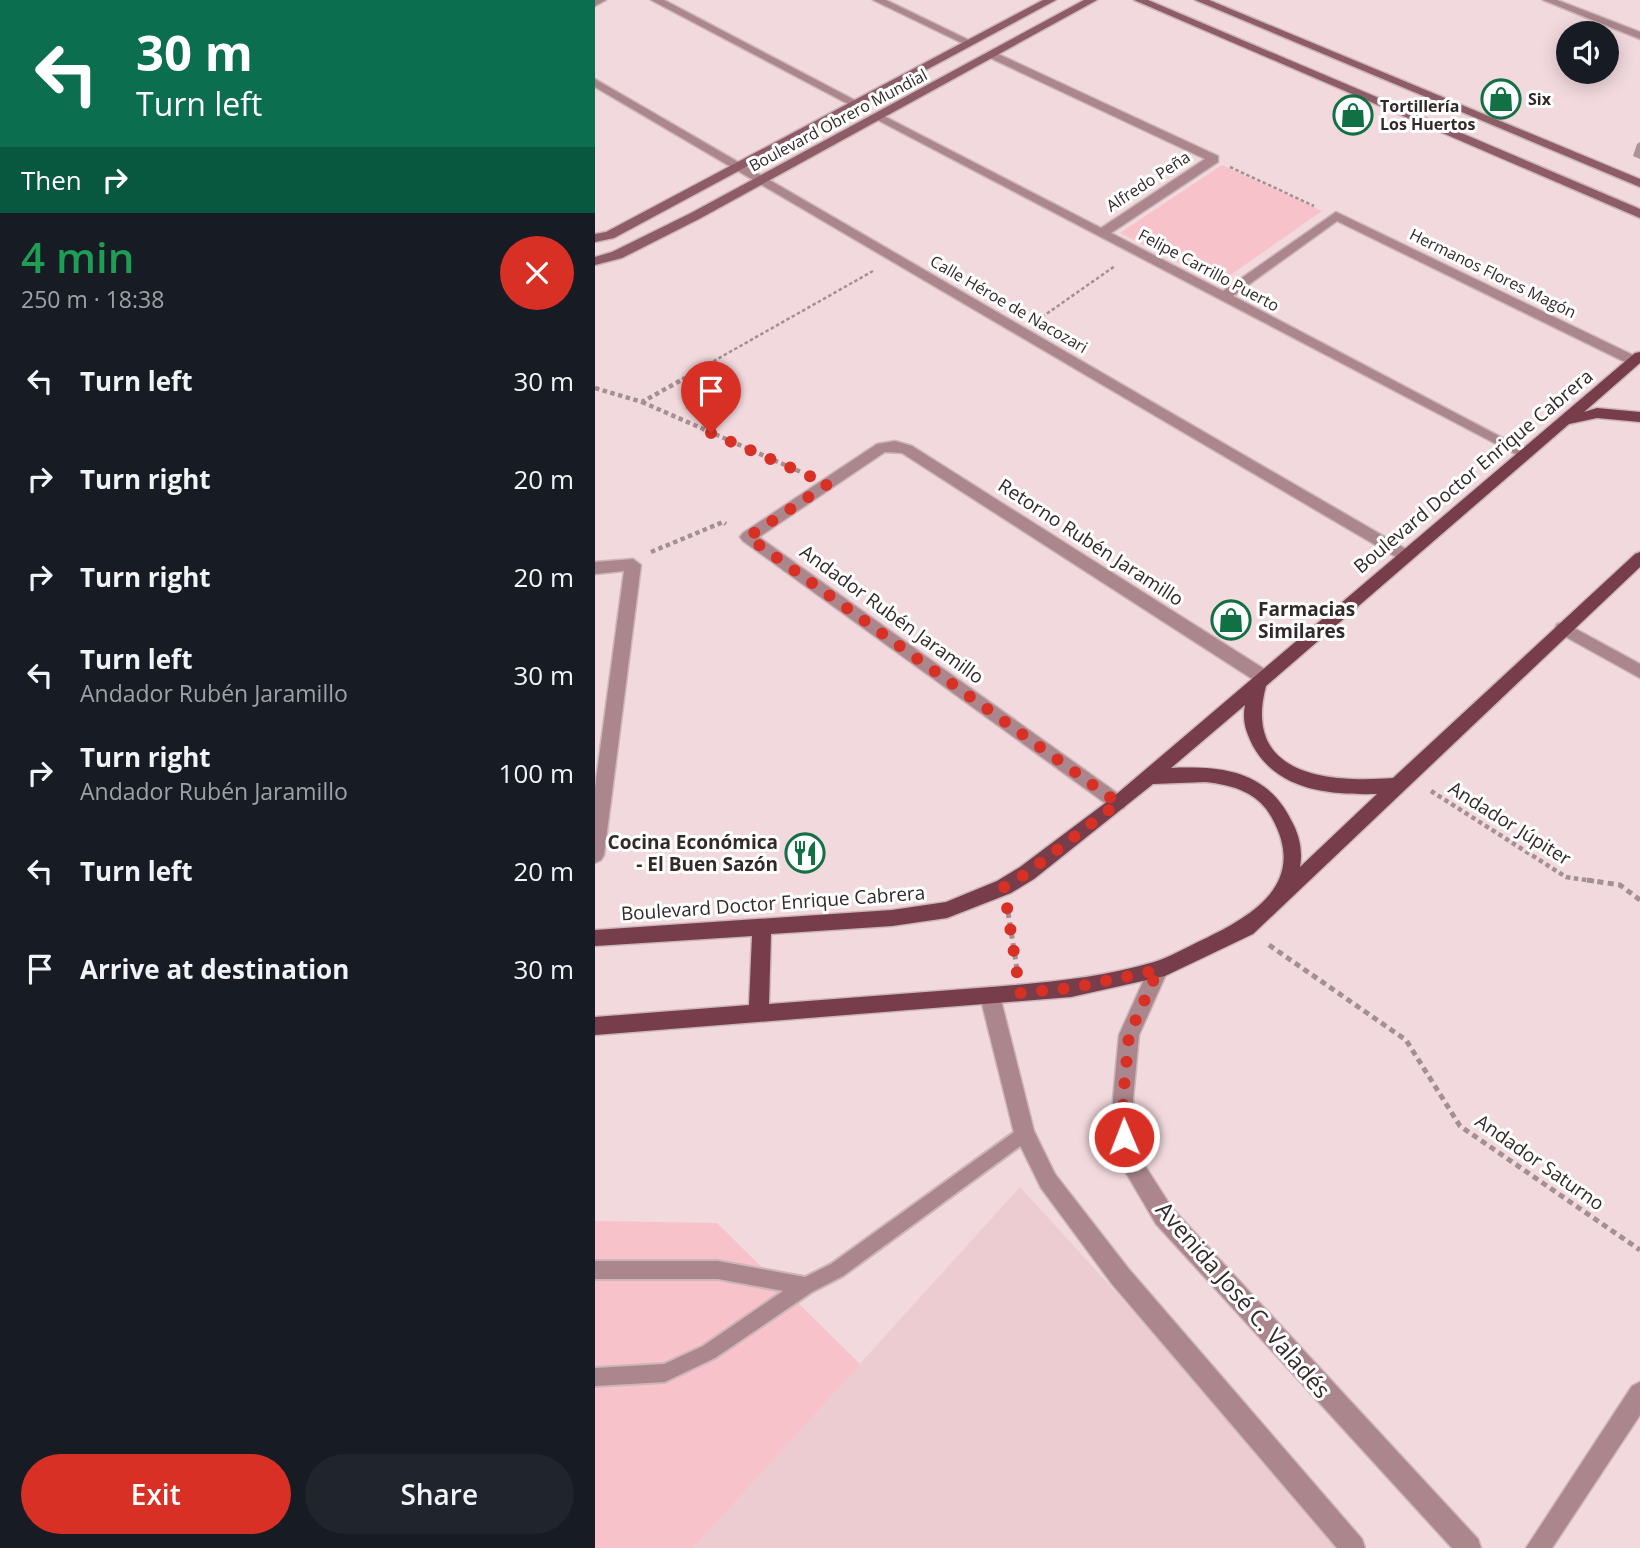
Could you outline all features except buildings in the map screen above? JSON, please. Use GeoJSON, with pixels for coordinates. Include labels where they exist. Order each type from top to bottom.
{"type":"FeatureCollection","features":[{"type":"Feature","properties":{"kind":"main road","name":"Boulevard Doctor Enrique Cabrera"},"geometry":{"type":"LineString","coordinates":[[595,938],[892,918],[947,910],[1004,887],[1027,873],[1118,803],[1637,359]]}},
{"type":"Feature","properties":{"kind":"main road"},"geometry":{"type":"LineString","coordinates":[[1566,421],[1597,412],[1640,417]]}},
{"type":"Feature","properties":{"kind":"main road"},"geometry":{"type":"LineString","coordinates":[[595,1026],[1071,988],[1158,970],[1246,928],[1283,897],[1323,855],[1640,558]]}},
{"type":"Feature","properties":{"kind":"main road"},"geometry":{"type":"LineString","coordinates":[[1261,679],[1252,714],[1253,728],[1263,752],[1277,767],[1293,776],[1352,789],[1403,780]]}},
{"type":"Feature","properties":{"kind":"main road"},"geometry":{"type":"LineString","coordinates":[[1146,777],[1217,775],[1238,779],[1257,788],[1281,816],[1287,832],[1292,857],[1283,897]]}},
{"type":"Feature","properties":{"kind":"main road"},"geometry":{"type":"LineString","coordinates":[[759,1012],[762,925]]}},
{"type":"Feature","properties":{"kind":"street"},"geometry":{"type":"LineString","coordinates":[[595,3],[601,0]]}},
{"type":"Feature","properties":{"kind":"street"},"geometry":{"type":"LineString","coordinates":[[656,0],[856,104]]}},
{"type":"Feature","properties":{"kind":"street"},"geometry":{"type":"LineString","coordinates":[[878,0],[970,43]]}},
{"type":"Feature","properties":{"kind":"street","name":"Boulevard Obrero Mundial"},"geometry":{"type":"LineString","coordinates":[[595,238],[610,235],[1051,0]]}},
{"type":"Feature","properties":{"kind":"street","name":"Boulevard Obrero Mundial"},"geometry":{"type":"LineString","coordinates":[[595,261],[617,255],[1093,0]]}},
{"type":"Feature","properties":{"kind":"street"},"geometry":{"type":"LineString","coordinates":[[1139,0],[1640,214]]}},
{"type":"Feature","properties":{"kind":"street"},"geometry":{"type":"LineString","coordinates":[[1200,0],[1640,183]]}},
{"type":"Feature","properties":{"kind":"street"},"geometry":{"type":"LineString","coordinates":[[1548,0],[1640,36]]}},
{"type":"Feature","properties":{"kind":"street"},"geometry":{"type":"LineString","coordinates":[[992,55],[1214,159]]}},
{"type":"Feature","properties":{"kind":"street"},"geometry":{"type":"LineString","coordinates":[[921,69],[943,80]]}},
{"type":"Feature","properties":{"kind":"street","name":"Calle Héroe de Nacozari"},"geometry":{"type":"LineString","coordinates":[[595,82],[1406,556]]}},
{"type":"Feature","properties":{"kind":"street","name":"Felipe Carrillo Puerto"},"geometry":{"type":"LineString","coordinates":[[876,116],[1526,454]]}},
{"type":"Feature","properties":{"kind":"street","name":"Alfredo Peña"},"geometry":{"type":"LineString","coordinates":[[1102,233],[1214,159]]}},
{"type":"Feature","properties":{"kind":"street"},"geometry":{"type":"LineString","coordinates":[[1223,296],[1336,216]]}},
{"type":"Feature","properties":{"kind":"street","name":"Hermanos Flores Magón"},"geometry":{"type":"LineString","coordinates":[[1336,216],[1637,359]]}},
{"type":"Feature","properties":{"kind":"street","name":"Retorno Rubén Jaramillo"},"geometry":{"type":"LineString","coordinates":[[828,484],[882,447],[907,449],[1261,679]]}},
{"type":"Feature","properties":{"kind":"street"},"geometry":{"type":"LineString","coordinates":[[748,537],[828,484]]}},
{"type":"Feature","properties":{"kind":"street","name":"Andador Rubén Jaramillo"},"geometry":{"type":"LineString","coordinates":[[748,537],[1118,803]]}},
{"type":"Feature","properties":{"kind":"street"},"geometry":{"type":"LineString","coordinates":[[595,568],[633,565],[595,855]]}},
{"type":"Feature","properties":{"kind":"street"},"geometry":{"type":"LineString","coordinates":[[1563,628],[1640,672]]}},
{"type":"Feature","properties":{"kind":"street","name":"Avenida José C. Valadés"},"geometry":{"type":"LineString","coordinates":[[1158,970],[1129,1035],[1123,1099],[1124,1137],[1133,1166],[1164,1216],[1469,1548]]}},
{"type":"Feature","properties":{"kind":"street"},"geometry":{"type":"LineString","coordinates":[[990,996],[1024,1133],[1048,1181],[1120,1276],[1353,1548]]}},
{"type":"Feature","properties":{"kind":"street"},"geometry":{"type":"LineString","coordinates":[[1538,1548],[1640,1394]]}},
{"type":"Feature","properties":{"kind":"lane"},"geometry":{"type":"LineString","coordinates":[[595,1377],[665,1373],[709,1352],[806,1286],[837,1270],[1024,1133]]}},
{"type":"Feature","properties":{"kind":"lane"},"geometry":{"type":"LineString","coordinates":[[595,1270],[718,1270],[806,1286]]}},
{"type":"Feature","properties":{"kind":"path"},"geometry":{"type":"LineString","coordinates":[[1214,159],[1336,216]]}},
{"type":"Feature","properties":{"kind":"path"},"geometry":{"type":"LineString","coordinates":[[1022,332],[1135,251]]}},
{"type":"Feature","properties":{"kind":"path"},"geometry":{"type":"LineString","coordinates":[[642,402],[894,258]]}},
{"type":"Feature","properties":{"kind":"path"},"geometry":{"type":"LineString","coordinates":[[595,388],[642,402],[828,484]]}},
{"type":"Feature","properties":{"kind":"path"},"geometry":{"type":"LineString","coordinates":[[633,565],[660,546],[723,522],[748,537]]}},
{"type":"Feature","properties":{"kind":"path","name":"Andador Júpiter"},"geometry":{"type":"LineString","coordinates":[[1403,780],[1566,877],[1620,885],[1640,900]]}},
{"type":"Feature","properties":{"kind":"path"},"geometry":{"type":"LineString","coordinates":[[1004,887],[1020,993]]}},
{"type":"Feature","properties":{"kind":"path","name":"Andador Saturno"},"geometry":{"type":"LineString","coordinates":[[1246,928],[1406,1041],[1460,1126],[1640,1250]]}},
{"type":"Feature","properties":{"kind":"shaded area"},"geometry":{"type":"Polygon","coordinates":[[[1222,165],[1322,211],[1219,283],[1120,233],[1222,165]]]}},
{"type":"Feature","properties":{"kind":"shaded area"},"geometry":{"type":"Polygon","coordinates":[[[1020,1187],[1349,1548],[693,1548],[1020,1187]]]}},
{"type":"Feature","properties":{"kind":"shaded area"},"geometry":{"type":"Polygon","coordinates":[[[595,1221],[717,1223],[860,1364],[693,1548],[595,1548],[595,1221]]]}},
{"type":"Feature","properties":{"kind":"place","name":"Six"},"geometry":{"type":"Point","coordinates":[1501,99]}},
{"type":"Feature","properties":{"kind":"place","name":"Tortillería Los Huertos"},"geometry":{"type":"Point","coordinates":[1353,115]}},
{"type":"Feature","properties":{"kind":"place","name":"Farmacias Similares"},"geometry":{"type":"Point","coordinates":[1231,620]}},
{"type":"Feature","properties":{"kind":"place","name":"Cocina Económica - El Buen Sazón"},"geometry":{"type":"Point","coordinates":[805,853]}},
{"type":"Feature","properties":{"kind":"route"},"geometry":{"type":"LineString","coordinates":[[711,433],[828,484],[748,537],[1118,803],[1072,840],[1004,887],[1020,993],[1071,988],[1158,970],[1129,1035],[1123,1099],[1124,1137]]}}]}
